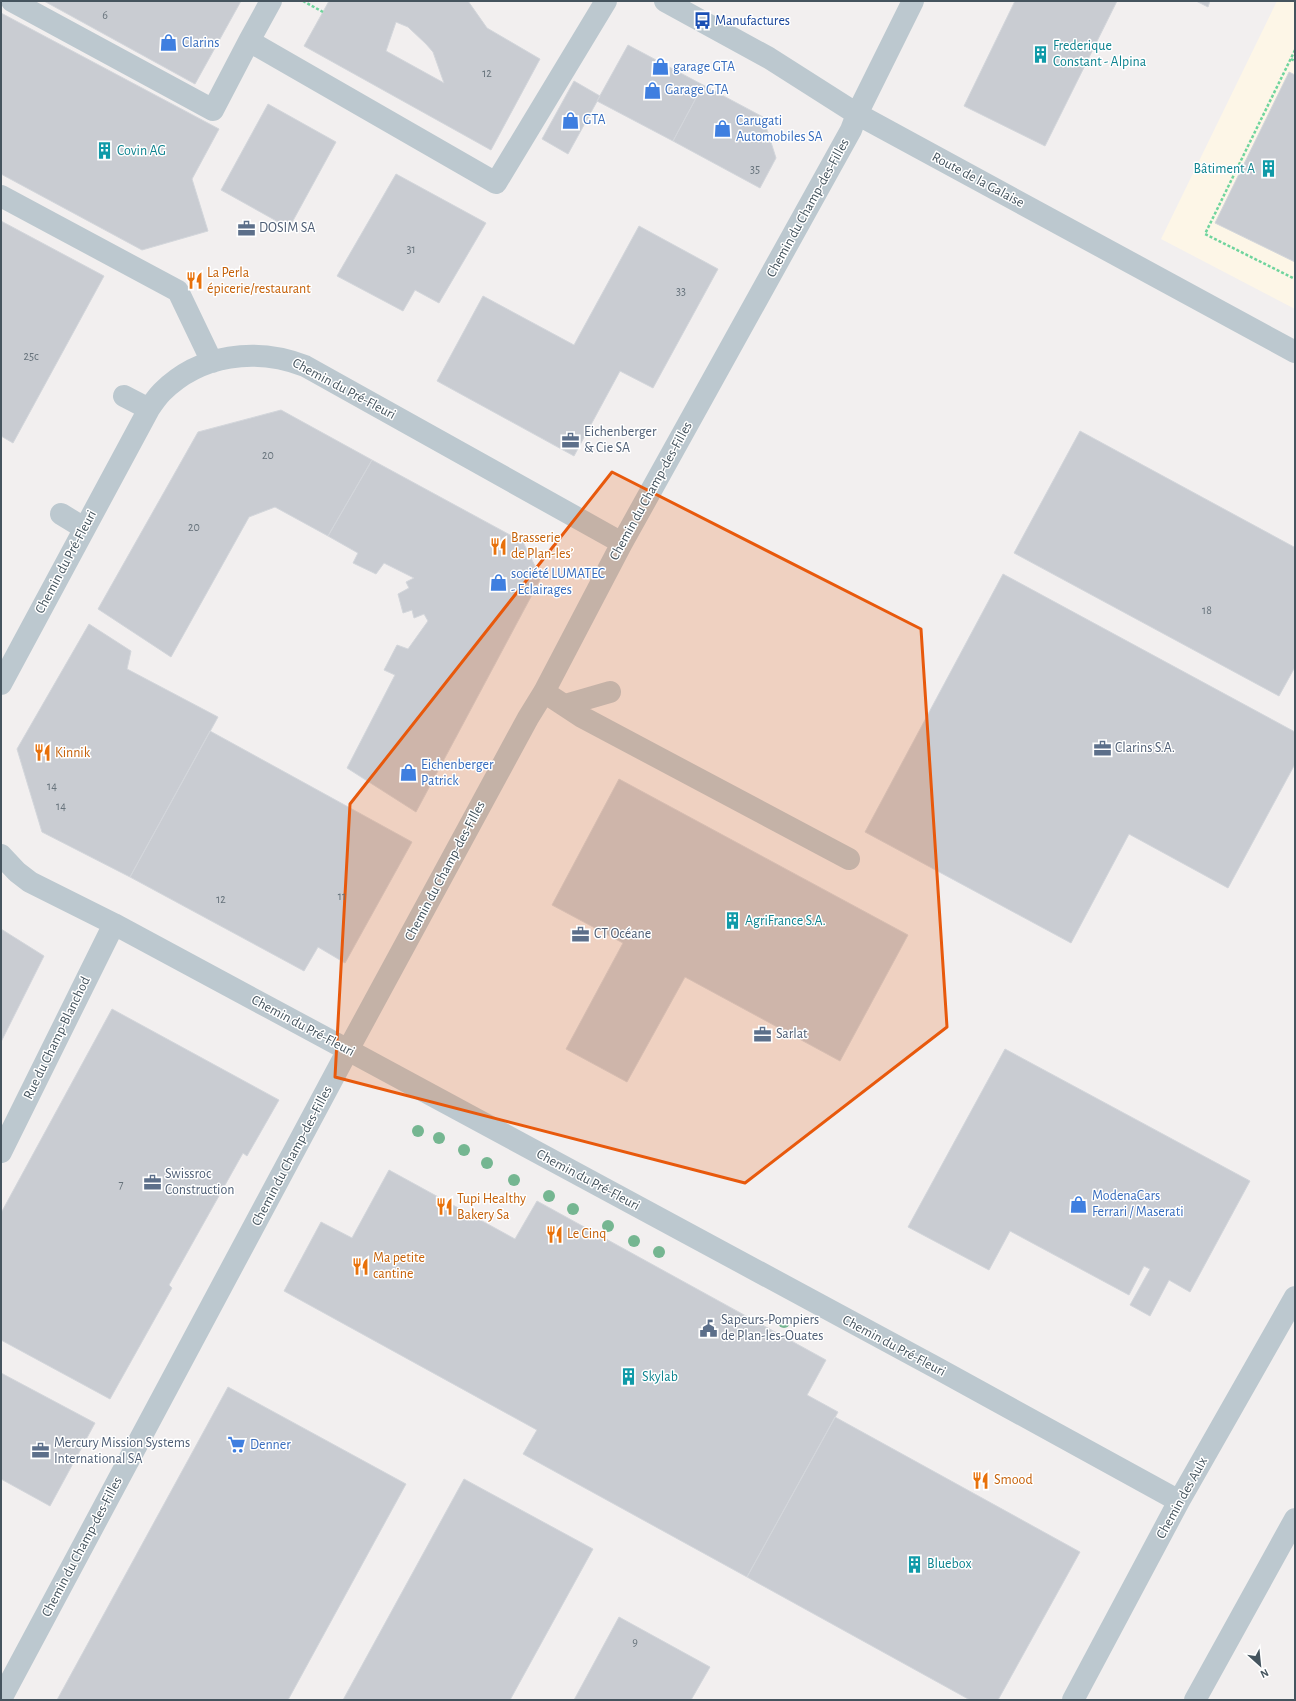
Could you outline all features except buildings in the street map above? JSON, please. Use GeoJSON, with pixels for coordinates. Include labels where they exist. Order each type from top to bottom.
{"type":"FeatureCollection","features":[{"type":"Feature","properties":{"kind":"street"},"geometry":{"type":"LineString","coordinates":[[12,1],[212,110],[271,1]]}},
{"type":"Feature","properties":{"kind":"street"},"geometry":{"type":"LineString","coordinates":[[249,42],[496,183],[606,1]]}},
{"type":"Feature","properties":{"kind":"street","name":"Route de la Galaise"},"geometry":{"type":"LineString","coordinates":[[665,1],[769,58],[857,114],[1295,352]]}},
{"type":"Feature","properties":{"kind":"street","name":"Chemin du Champ-des-Filles"},"geometry":{"type":"LineString","coordinates":[[1,1699],[348,1050],[525,724],[544,692],[622,543],[851,130],[857,114],[913,1]]}},
{"type":"Feature","properties":{"kind":"street"},"geometry":{"type":"LineString","coordinates":[[1,196],[178,290],[212,362]]}},
{"type":"Feature","properties":{"kind":"street","name":"Chemin du Pré-Fleuri"},"geometry":{"type":"LineString","coordinates":[[1,684],[148,409],[162,392],[192,370],[212,362],[232,357],[254,354],[288,359],[305,366],[622,543]]}},
{"type":"Feature","properties":{"kind":"street"},"geometry":{"type":"LineString","coordinates":[[124,396],[148,409]]}},
{"type":"Feature","properties":{"kind":"street"},"geometry":{"type":"LineString","coordinates":[[61,514],[84,528]]}},
{"type":"Feature","properties":{"kind":"street"},"geometry":{"type":"LineString","coordinates":[[544,692],[582,717],[849,859]]}},
{"type":"Feature","properties":{"kind":"street"},"geometry":{"type":"LineString","coordinates":[[565,705],[610,692]]}},
{"type":"Feature","properties":{"kind":"street","name":"Chemin du Pré-Fleuri"},"geometry":{"type":"LineString","coordinates":[[1,855],[17,872],[30,882],[114,924],[348,1050],[935,1367],[1179,1502]]}},
{"type":"Feature","properties":{"kind":"street","name":"Rue du Champ-Blanchod"},"geometry":{"type":"LineString","coordinates":[[1,1152],[114,924]]}},
{"type":"Feature","properties":{"kind":"street","name":"Chemin des Aulx"},"geometry":{"type":"LineString","coordinates":[[1073,1700],[1179,1502],[1295,1297]]}},
{"type":"Feature","properties":{"kind":"street"},"geometry":{"type":"LineString","coordinates":[[1195,1700],[1295,1519]]}},
{"type":"Feature","properties":{"kind":"path"},"geometry":{"type":"LineString","coordinates":[[303,1],[323,12]]}},
{"type":"Feature","properties":{"kind":"path"},"geometry":{"type":"LineString","coordinates":[[1295,50],[1205,234],[1295,279]]}},
{"type":"Feature","properties":{"kind":"path"},"geometry":{"type":"LineString","coordinates":[[1291,59],[1295,61]]}},
{"type":"Feature","properties":{"kind":"highlighted area"},"geometry":{"type":"Polygon","coordinates":[[[612,472],[921,629],[947,1027],[745,1183],[335,1077],[350,804],[612,472]]]}},
{"type":"Feature","properties":{"kind":"shaded area"},"geometry":{"type":"Polygon","coordinates":[[[1277,1],[1295,1],[1295,309],[1161,239],[1277,1]]]}},
{"type":"Feature","properties":{"kind":"place","name":"Manufactures"},"geometry":{"type":"Point","coordinates":[702,21]}},
{"type":"Feature","properties":{"kind":"place","name":"Clarins"},"geometry":{"type":"Point","coordinates":[169,43]}},
{"type":"Feature","properties":{"kind":"place","name":"Frederique Constant - Alpina"},"geometry":{"type":"Point","coordinates":[1040,54]}},
{"type":"Feature","properties":{"kind":"place","name":"garage GTA"},"geometry":{"type":"Point","coordinates":[660,67]}},
{"type":"Feature","properties":{"kind":"place","name":"Garage GTA"},"geometry":{"type":"Point","coordinates":[652,90]}},
{"type":"Feature","properties":{"kind":"place","name":"GTA"},"geometry":{"type":"Point","coordinates":[570,120]}},
{"type":"Feature","properties":{"kind":"place","name":"Carugati Automobiles SA"},"geometry":{"type":"Point","coordinates":[723,129]}},
{"type":"Feature","properties":{"kind":"place","name":"Covin AG"},"geometry":{"type":"Point","coordinates":[104,151]}},
{"type":"Feature","properties":{"kind":"place","name":"Bâtiment A"},"geometry":{"type":"Point","coordinates":[1268,169]}},
{"type":"Feature","properties":{"kind":"place","name":"DOSIM SA"},"geometry":{"type":"Point","coordinates":[246,228]}},
{"type":"Feature","properties":{"kind":"place","name":"La Perla épicerie/restaurant"},"geometry":{"type":"Point","coordinates":[194,281]}},
{"type":"Feature","properties":{"kind":"place","name":"Eichenberger & Cie SA"},"geometry":{"type":"Point","coordinates":[571,440]}},
{"type":"Feature","properties":{"kind":"place","name":"Brasserie de Plan-les’"},"geometry":{"type":"Point","coordinates":[498,546]}},
{"type":"Feature","properties":{"kind":"place","name":"société LUMATEC - Eclairages"},"geometry":{"type":"Point","coordinates":[498,582]}},
{"type":"Feature","properties":{"kind":"place","name":"Clarins S.A."},"geometry":{"type":"Point","coordinates":[1102,748]}},
{"type":"Feature","properties":{"kind":"place","name":"Kinnik"},"geometry":{"type":"Point","coordinates":[42,753]}},
{"type":"Feature","properties":{"kind":"place","name":"Eichenberger Patrick"},"geometry":{"type":"Point","coordinates":[408,773]}},
{"type":"Feature","properties":{"kind":"place","name":"AgriFrance S.A."},"geometry":{"type":"Point","coordinates":[732,921]}},
{"type":"Feature","properties":{"kind":"place","name":"CT Océane"},"geometry":{"type":"Point","coordinates":[581,934]}},
{"type":"Feature","properties":{"kind":"place","name":"Sarlat"},"geometry":{"type":"Point","coordinates":[763,1034]}},
{"type":"Feature","properties":{"kind":"place","name":"Swissroc Construction"},"geometry":{"type":"Point","coordinates":[152,1182]}},
{"type":"Feature","properties":{"kind":"place","name":"ModenaCars Ferrari / Maserati"},"geometry":{"type":"Point","coordinates":[1079,1204]}},
{"type":"Feature","properties":{"kind":"place","name":"Tupi Healthy Bakery Sa"},"geometry":{"type":"Point","coordinates":[444,1207]}},
{"type":"Feature","properties":{"kind":"place","name":"Le Cinq"},"geometry":{"type":"Point","coordinates":[554,1234]}},
{"type":"Feature","properties":{"kind":"place","name":"Ma petite cantine"},"geometry":{"type":"Point","coordinates":[360,1266]}},
{"type":"Feature","properties":{"kind":"place","name":"Sapeurs-Pompiers de Plan-les-Ouates"},"geometry":{"type":"Point","coordinates":[708,1328]}},
{"type":"Feature","properties":{"kind":"place","name":"Skylab"},"geometry":{"type":"Point","coordinates":[629,1377]}},
{"type":"Feature","properties":{"kind":"place","name":"Denner"},"geometry":{"type":"Point","coordinates":[237,1445]}},
{"type":"Feature","properties":{"kind":"place","name":"Mercury Mission Systems International SA"},"geometry":{"type":"Point","coordinates":[41,1451]}},
{"type":"Feature","properties":{"kind":"place","name":"Smood"},"geometry":{"type":"Point","coordinates":[981,1480]}},
{"type":"Feature","properties":{"kind":"place","name":"Bluebox"},"geometry":{"type":"Point","coordinates":[914,1564]}}]}
